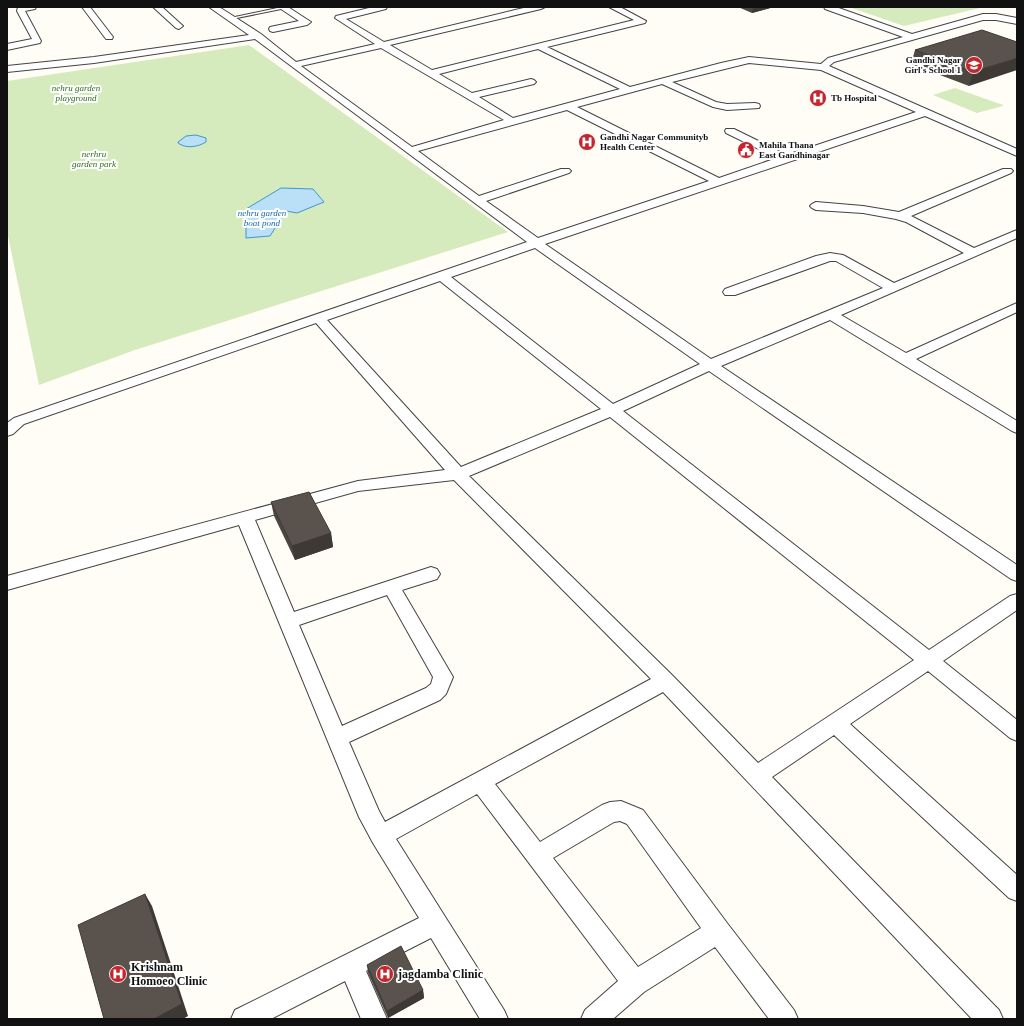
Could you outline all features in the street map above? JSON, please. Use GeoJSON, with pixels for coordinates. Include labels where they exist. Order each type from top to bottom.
{"type":"FeatureCollection","features":[{"type":"Feature","properties":{"kind":"street"},"geometry":{"type":"LineString","coordinates":[[7,47],[37,41],[18,9],[32,7]]}},
{"type":"Feature","properties":{"kind":"street"},"geometry":{"type":"LineString","coordinates":[[86,7],[109,37]]}},
{"type":"Feature","properties":{"kind":"street"},"geometry":{"type":"LineString","coordinates":[[157,7],[179,26]]}},
{"type":"Feature","properties":{"kind":"street"},"geometry":{"type":"LineString","coordinates":[[215,7],[258,36],[294,65],[412,150],[536,243],[710,365],[1017,574]]}},
{"type":"Feature","properties":{"kind":"street"},"geometry":{"type":"LineString","coordinates":[[273,29],[307,22],[285,7]]}},
{"type":"Feature","properties":{"kind":"street"},"geometry":{"type":"LineString","coordinates":[[383,7],[339,18],[381,45],[472,96],[512,121]]}},
{"type":"Feature","properties":{"kind":"street"},"geometry":{"type":"LineString","coordinates":[[504,7],[515,12]]}},
{"type":"Feature","properties":{"kind":"street"},"geometry":{"type":"LineString","coordinates":[[294,65],[540,7]]}},
{"type":"Feature","properties":{"kind":"street"},"geometry":{"type":"LineString","coordinates":[[432,73],[642,21],[613,7]]}},
{"type":"Feature","properties":{"kind":"street"},"geometry":{"type":"LineString","coordinates":[[828,7],[912,37]]}},
{"type":"Feature","properties":{"kind":"street"},"geometry":{"type":"LineString","coordinates":[[996,17],[1000,10],[1005,9]]}},
{"type":"Feature","properties":{"kind":"street"},"geometry":{"type":"LineString","coordinates":[[823,67],[831,60],[983,17],[996,17],[1017,21]]}},
{"type":"Feature","properties":{"kind":"street"},"geometry":{"type":"LineString","coordinates":[[7,69],[94,60],[258,36]]}},
{"type":"Feature","properties":{"kind":"street"},"geometry":{"type":"LineString","coordinates":[[540,47],[626,89]]}},
{"type":"Feature","properties":{"kind":"street"},"geometry":{"type":"LineString","coordinates":[[412,150],[512,121],[569,107],[626,89],[749,60],[823,67],[923,113],[1017,153]]}},
{"type":"Feature","properties":{"kind":"street"},"geometry":{"type":"LineString","coordinates":[[662,81],[713,104],[727,107],[755,106]]}},
{"type":"Feature","properties":{"kind":"street"},"geometry":{"type":"LineString","coordinates":[[472,96],[531,82]]}},
{"type":"Feature","properties":{"kind":"street"},"geometry":{"type":"LineString","coordinates":[[569,107],[719,182]]}},
{"type":"Feature","properties":{"kind":"street"},"geometry":{"type":"LineString","coordinates":[[7,431],[20,421],[536,243],[923,113]]}},
{"type":"Feature","properties":{"kind":"street"},"geometry":{"type":"LineString","coordinates":[[730,131],[787,159]]}},
{"type":"Feature","properties":{"kind":"street"},"geometry":{"type":"LineString","coordinates":[[478,200],[565,171]]}},
{"type":"Feature","properties":{"kind":"street"},"geometry":{"type":"LineString","coordinates":[[900,216],[1007,171]]}},
{"type":"Feature","properties":{"kind":"street"},"geometry":{"type":"LineString","coordinates":[[816,206],[877,212],[900,216],[910,219],[974,253]]}},
{"type":"Feature","properties":{"kind":"street"},"geometry":{"type":"LineString","coordinates":[[7,583],[358,486],[458,474],[612,410],[710,365],[831,315],[1017,234]]}},
{"type":"Feature","properties":{"kind":"street"},"geometry":{"type":"LineString","coordinates":[[730,292],[820,259],[830,257],[838,258],[893,288]]}},
{"type":"Feature","properties":{"kind":"street"},"geometry":{"type":"LineString","coordinates":[[442,276],[1017,732]]}},
{"type":"Feature","properties":{"kind":"street"},"geometry":{"type":"LineString","coordinates":[[905,359],[1017,307]]}},
{"type":"Feature","properties":{"kind":"street"},"geometry":{"type":"LineString","coordinates":[[831,315],[1014,424]]}},
{"type":"Feature","properties":{"kind":"street"},"geometry":{"type":"LineString","coordinates":[[319,319],[458,474],[666,681],[990,1019]]}},
{"type":"Feature","properties":{"kind":"street"},"geometry":{"type":"LineString","coordinates":[[245,518],[370,818],[495,1019]]}},
{"type":"Feature","properties":{"kind":"street"},"geometry":{"type":"LineString","coordinates":[[288,620],[431,574]]}},
{"type":"Feature","properties":{"kind":"street"},"geometry":{"type":"LineString","coordinates":[[337,738],[433,694],[439,688],[443,677],[391,587]]}},
{"type":"Feature","properties":{"kind":"street"},"geometry":{"type":"LineString","coordinates":[[756,776],[1017,601]]}},
{"type":"Feature","properties":{"kind":"street"},"geometry":{"type":"LineString","coordinates":[[381,836],[666,681]]}},
{"type":"Feature","properties":{"kind":"street"},"geometry":{"type":"LineString","coordinates":[[835,724],[1017,890]]}},
{"type":"Feature","properties":{"kind":"street"},"geometry":{"type":"LineString","coordinates":[[480,781],[635,983]]}},
{"type":"Feature","properties":{"kind":"street"},"geometry":{"type":"LineString","coordinates":[[537,856],[610,812],[621,811],[635,817],[718,931],[785,1019]]}},
{"type":"Feature","properties":{"kind":"street"},"geometry":{"type":"LineString","coordinates":[[244,1019],[435,923]]}},
{"type":"Feature","properties":{"kind":"street"},"geometry":{"type":"LineString","coordinates":[[594,1019],[635,983],[718,931]]}},
{"type":"Feature","properties":{"kind":"street"},"geometry":{"type":"LineString","coordinates":[[351,965],[374,1019]]}},
{"type":"Feature","properties":{"kind":"lane"},"geometry":{"type":"LineString","coordinates":[[232,18],[285,7]]}},
{"type":"Feature","properties":{"kind":"green space"},"geometry":{"type":"Polygon","coordinates":[[[849,7],[976,7],[980,8],[904,26],[849,7]]]}},
{"type":"Feature","properties":{"kind":"green space"},"geometry":{"type":"Polygon","coordinates":[[[249,45],[508,232],[135,350],[39,385],[7,231],[7,81],[249,45]]]}},
{"type":"Feature","properties":{"kind":"green space"},"geometry":{"type":"Polygon","coordinates":[[[955,88],[1003,106],[977,113],[933,95],[955,88]]]}},
{"type":"Feature","properties":{"kind":"water"},"geometry":{"type":"Polygon","coordinates":[[[196,135],[206,138],[206,142],[192,147],[178,143],[186,136],[196,135]]]}},
{"type":"Feature","properties":{"kind":"water","name":"nehru garden boat pond"},"geometry":{"type":"Polygon","coordinates":[[[281,188],[313,189],[324,202],[297,213],[286,211],[270,236],[246,238],[246,209],[281,188]]]}},
{"type":"Feature","properties":{"kind":"building"},"geometry":{"type":"Polygon","coordinates":[[[982,30],[1017,42],[1017,58],[973,72],[915,50],[982,30]]]}},
{"type":"Feature","properties":{"kind":"building"},"geometry":{"type":"Polygon","coordinates":[[[309,492],[331,533],[292,546],[271,502],[309,492]]]}},
{"type":"Feature","properties":{"kind":"building"},"geometry":{"type":"Polygon","coordinates":[[[145,894],[182,1004],[154,1019],[104,1019],[78,925],[145,894]]]}},
{"type":"Feature","properties":{"kind":"building"},"geometry":{"type":"Polygon","coordinates":[[[401,946],[423,990],[387,1011],[367,965],[401,946]]]}},
{"type":"Feature","properties":{"kind":"place","name":"Gandhi Nagar Girl's School 1"},"geometry":{"type":"Point","coordinates":[974,65]}},
{"type":"Feature","properties":{"kind":"place","name":"Tb Hospital"},"geometry":{"type":"Point","coordinates":[818,98]}},
{"type":"Feature","properties":{"kind":"place","name":"Gandhi Nagar Communityb Health Center"},"geometry":{"type":"Point","coordinates":[587,142]}},
{"type":"Feature","properties":{"kind":"place","name":"Mahila Thana East Gandhinagar"},"geometry":{"type":"Point","coordinates":[746,150]}},
{"type":"Feature","properties":{"kind":"place","name":"Krishnam Homoeo Clinic"},"geometry":{"type":"Point","coordinates":[118,974]}},
{"type":"Feature","properties":{"kind":"place","name":"jagdamba Clinic"},"geometry":{"type":"Point","coordinates":[385,974]}},
{"type":"Feature","properties":{"kind":"park label","name":"nehru garden playground"},"geometry":{"type":"Point","coordinates":[76,94]}},
{"type":"Feature","properties":{"kind":"park label","name":"nerhru garden park"},"geometry":{"type":"Point","coordinates":[94,160]}}]}
